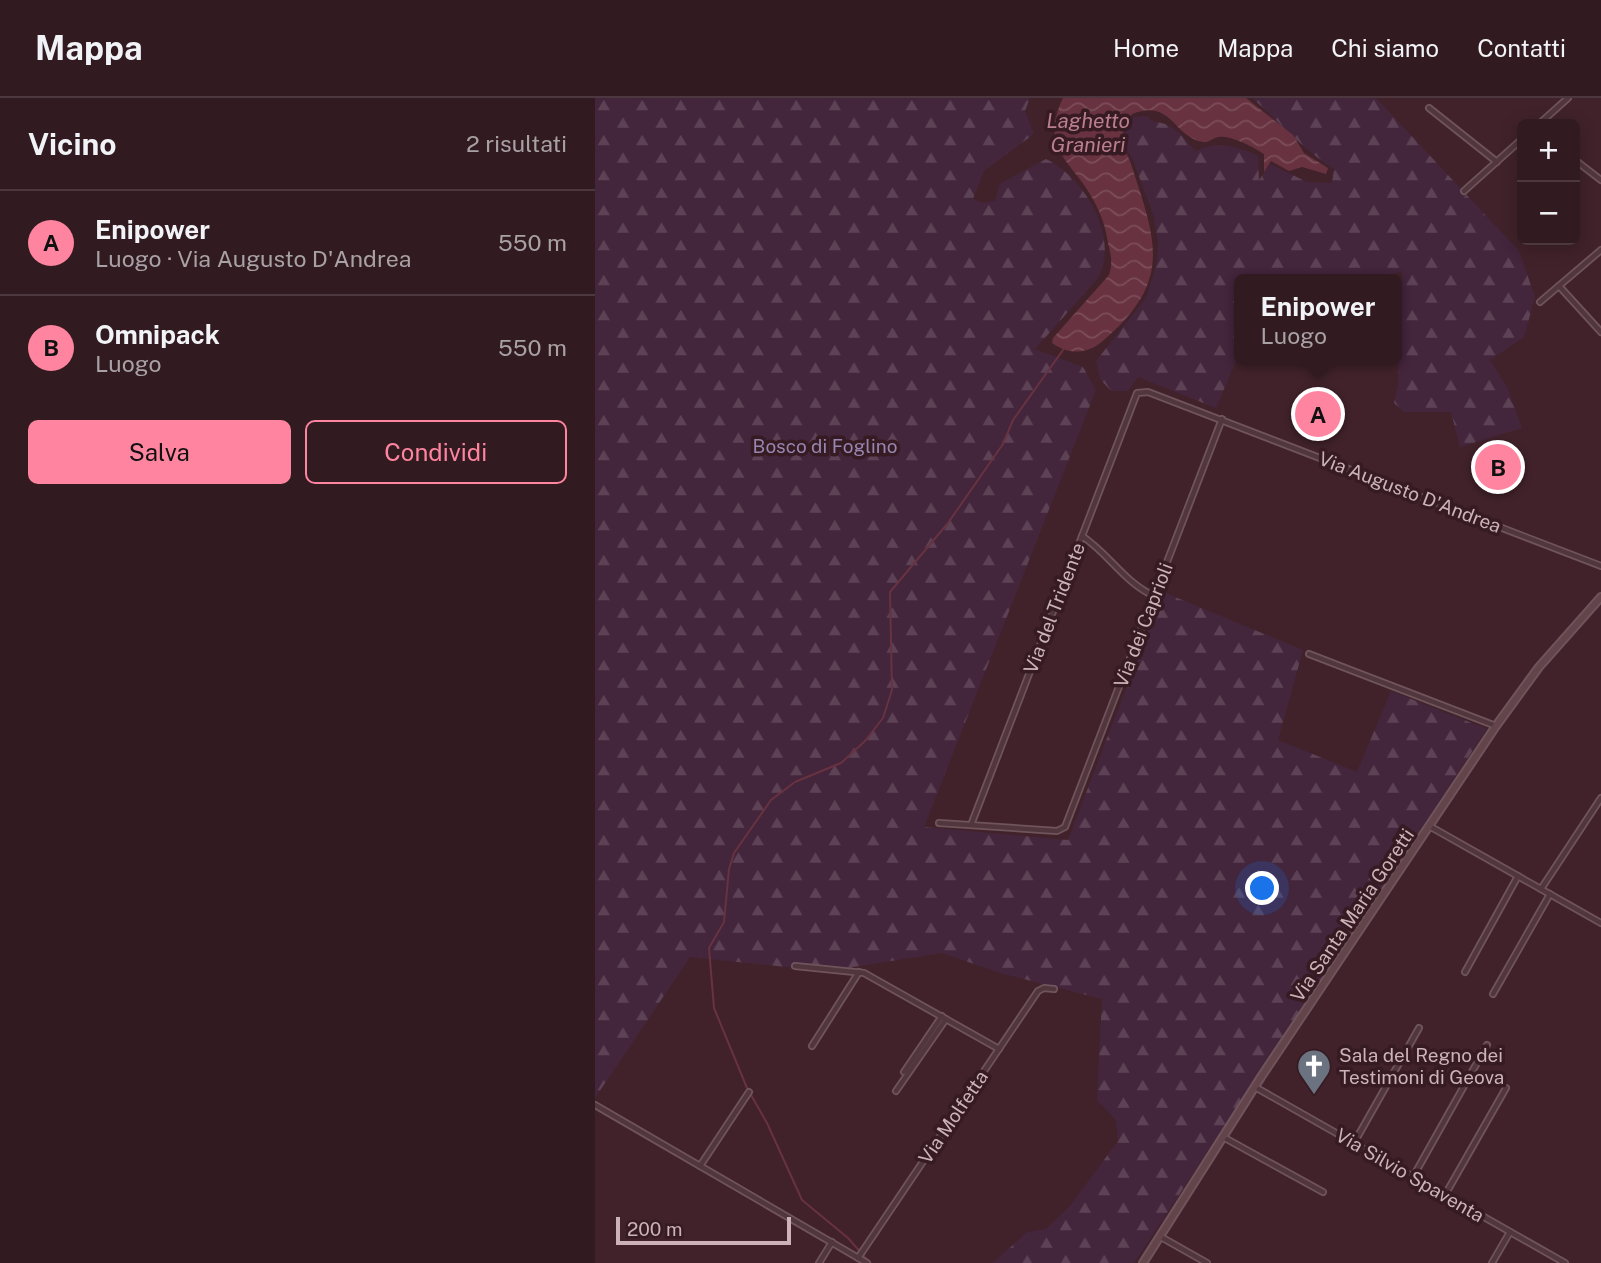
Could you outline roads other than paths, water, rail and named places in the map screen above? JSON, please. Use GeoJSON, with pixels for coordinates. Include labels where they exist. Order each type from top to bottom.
{"type":"FeatureCollection","features":[{"type":"Feature","properties":{"kind":"main road","name":"Via Santa Maria Goretti"},"geometry":{"type":"LineString","coordinates":[[1143,1263],[1254,1087],[1431,827],[1496,726],[1539,667],[1601,597]]}},
{"type":"Feature","properties":{"kind":"street"},"geometry":{"type":"LineString","coordinates":[[1545,119],[1568,98]]}},
{"type":"Feature","properties":{"kind":"street"},"geometry":{"type":"LineString","coordinates":[[1429,108],[1497,162]]}},
{"type":"Feature","properties":{"kind":"street"},"geometry":{"type":"LineString","coordinates":[[1464,191],[1517,144]]}},
{"type":"Feature","properties":{"kind":"street"},"geometry":{"type":"LineString","coordinates":[[1580,164],[1601,180]]}},
{"type":"Feature","properties":{"kind":"street"},"geometry":{"type":"LineString","coordinates":[[1540,302],[1601,250]]}},
{"type":"Feature","properties":{"kind":"street"},"geometry":{"type":"LineString","coordinates":[[1559,286],[1601,332]]}},
{"type":"Feature","properties":{"kind":"street","name":"Via Augusto D'Andrea"},"geometry":{"type":"LineString","coordinates":[[1139,392],[1148,392],[1222,419],[1601,566]]}},
{"type":"Feature","properties":{"kind":"street","name":"Via del Tridente"},"geometry":{"type":"LineString","coordinates":[[971,825],[1133,399],[1139,392]]}},
{"type":"Feature","properties":{"kind":"street","name":"Via dei Caprioli"},"geometry":{"type":"LineString","coordinates":[[971,825],[1063,830],[1222,419]]}},
{"type":"Feature","properties":{"kind":"street"},"geometry":{"type":"LineString","coordinates":[[1082,536],[1105,553],[1129,581],[1154,596]]}},
{"type":"Feature","properties":{"kind":"street"},"geometry":{"type":"LineString","coordinates":[[1309,654],[1496,726]]}},
{"type":"Feature","properties":{"kind":"street"},"geometry":{"type":"LineString","coordinates":[[1541,889],[1601,798]]}},
{"type":"Feature","properties":{"kind":"street"},"geometry":{"type":"LineString","coordinates":[[939,822],[971,825]]}},
{"type":"Feature","properties":{"kind":"street"},"geometry":{"type":"LineString","coordinates":[[1431,827],[1601,923]]}},
{"type":"Feature","properties":{"kind":"street"},"geometry":{"type":"LineString","coordinates":[[1465,972],[1518,877]]}},
{"type":"Feature","properties":{"kind":"street"},"geometry":{"type":"LineString","coordinates":[[1493,994],[1550,894]]}},
{"type":"Feature","properties":{"kind":"street"},"geometry":{"type":"LineString","coordinates":[[795,966],[859,972],[999,1049]]}},
{"type":"Feature","properties":{"kind":"street"},"geometry":{"type":"LineString","coordinates":[[812,1046],[859,972]]}},
{"type":"Feature","properties":{"kind":"street","name":"Via Molfetta"},"geometry":{"type":"LineString","coordinates":[[859,1257],[1038,991],[1044,988],[1054,989]]}},
{"type":"Feature","properties":{"kind":"street"},"geometry":{"type":"LineString","coordinates":[[904,1072],[944,1017]]}},
{"type":"Feature","properties":{"kind":"street"},"geometry":{"type":"LineString","coordinates":[[896,1091],[944,1017]]}},
{"type":"Feature","properties":{"kind":"street"},"geometry":{"type":"LineString","coordinates":[[1354,1143],[1419,1028]]}},
{"type":"Feature","properties":{"kind":"street"},"geometry":{"type":"LineString","coordinates":[[1413,1177],[1487,1045]]}},
{"type":"Feature","properties":{"kind":"street","name":"Via Silvio Spaventa"},"geometry":{"type":"LineString","coordinates":[[1254,1087],[1563,1263]]}},
{"type":"Feature","properties":{"kind":"street"},"geometry":{"type":"LineString","coordinates":[[1445,1195],[1506,1088]]}},
{"type":"Feature","properties":{"kind":"street"},"geometry":{"type":"LineString","coordinates":[[699,1166],[749,1092]]}},
{"type":"Feature","properties":{"kind":"street"},"geometry":{"type":"LineString","coordinates":[[595,1105],[867,1263]]}},
{"type":"Feature","properties":{"kind":"street"},"geometry":{"type":"LineString","coordinates":[[1223,1138],[1323,1192]]}},
{"type":"Feature","properties":{"kind":"street"},"geometry":{"type":"LineString","coordinates":[[1492,1263],[1510,1232]]}},
{"type":"Feature","properties":{"kind":"street"},"geometry":{"type":"LineString","coordinates":[[1161,1237],[1207,1263]]}},
{"type":"Feature","properties":{"kind":"street"},"geometry":{"type":"LineString","coordinates":[[819,1263],[832,1242]]}},
{"type":"Feature","properties":{"kind":"water","name":"Laghetto Granieri"},"geometry":{"type":"Polygon","coordinates":[[[1063,98],[1246,98],[1293,135],[1304,153],[1328,168],[1326,174],[1302,167],[1289,171],[1271,161],[1264,172],[1264,154],[1242,142],[1218,137],[1203,142],[1193,139],[1156,111],[1145,110],[1132,114],[1120,140],[1131,164],[1152,236],[1150,277],[1142,297],[1127,318],[1105,339],[1086,350],[1066,350],[1052,343],[1053,338],[1109,275],[1111,255],[1099,211],[1057,143],[1054,131],[1056,116],[1063,98]]]}},
{"type":"Feature","properties":{"kind":"waterway"},"geometry":{"type":"LineString","coordinates":[[870,1263],[848,1238],[802,1200],[767,1123],[747,1088],[714,1008],[709,948],[724,922],[729,869],[734,853],[771,800],[795,782],[841,763],[865,741],[883,718],[892,690],[890,592],[948,523],[1003,444],[1013,420],[1063,350]]}},
{"type":"Feature","properties":{"kind":"place","name":"Enipower"},"geometry":{"type":"Point","coordinates":[1318,414]}},
{"type":"Feature","properties":{"kind":"place","name":"Omnipack"},"geometry":{"type":"Point","coordinates":[1498,467]}},
{"type":"Feature","properties":{"kind":"place","name":"Sala del Regno dei Testimoni di Geova"},"geometry":{"type":"Point","coordinates":[1314,1096]}},
{"type":"Feature","properties":{"kind":"park label","name":"Bosco di Foglino"},"geometry":{"type":"Point","coordinates":[825,446]}}]}
